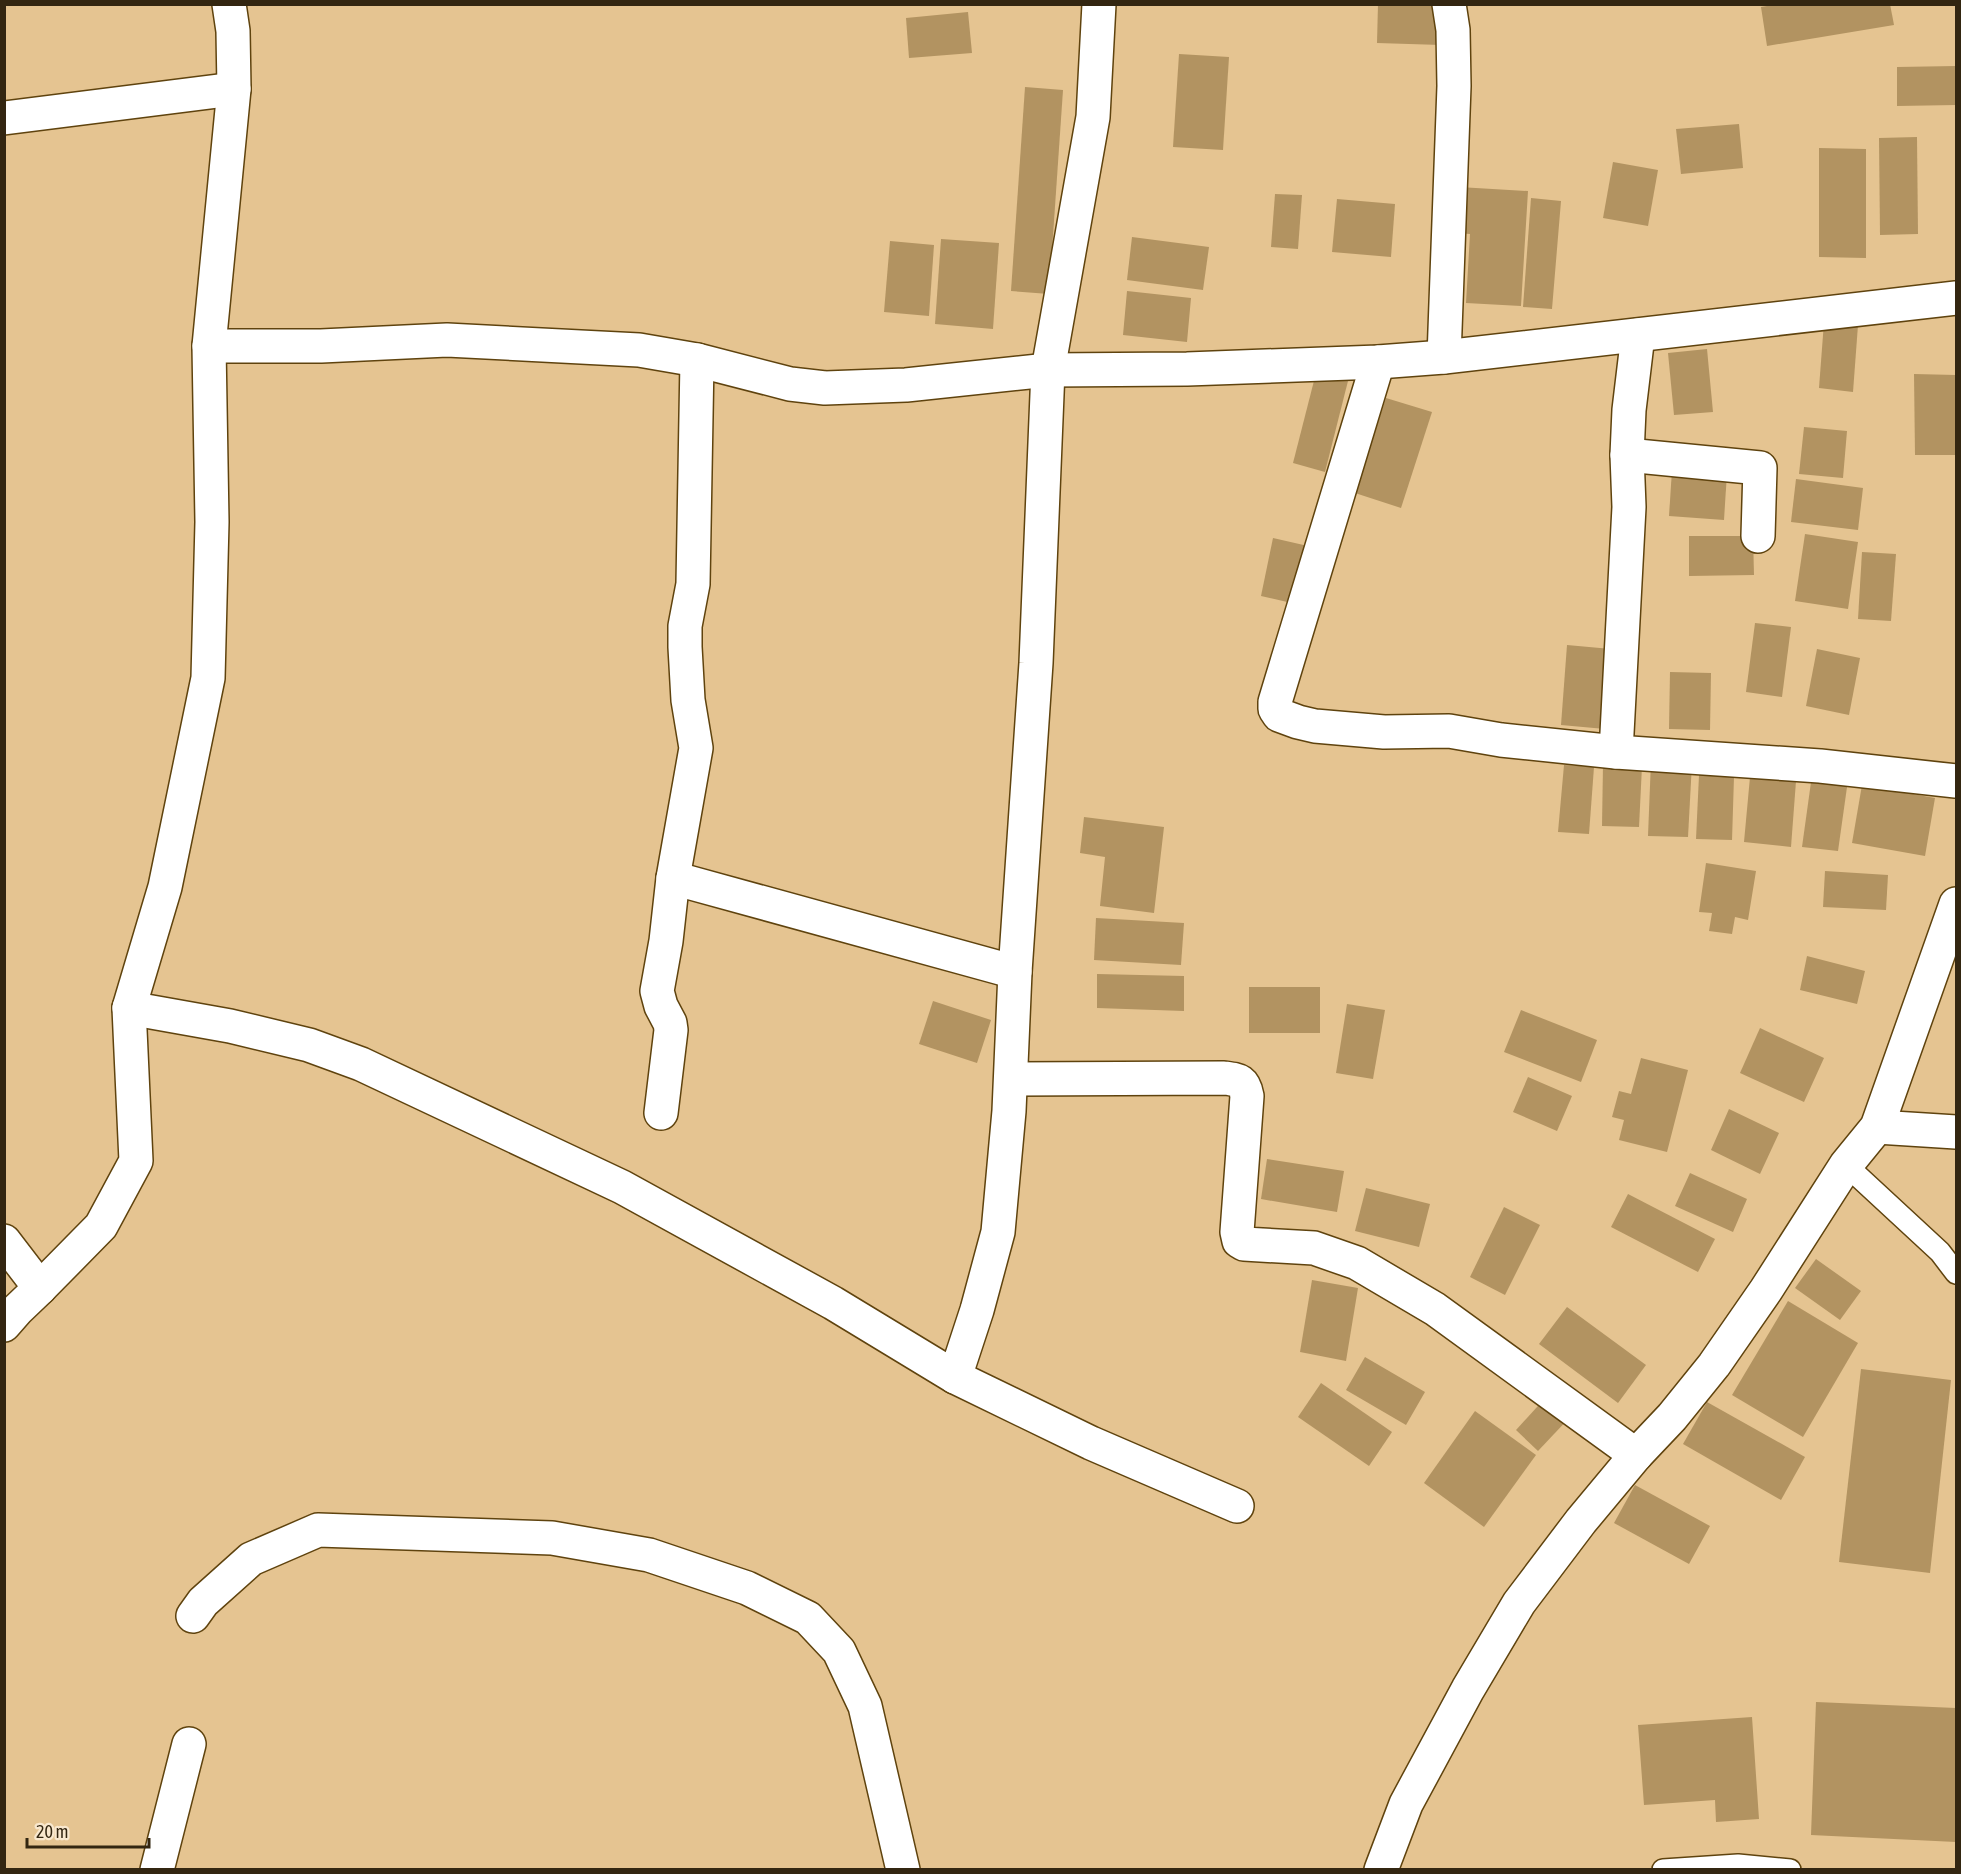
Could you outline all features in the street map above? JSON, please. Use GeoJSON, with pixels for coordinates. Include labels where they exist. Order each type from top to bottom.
{"type":"FeatureCollection","features":[{"type":"Feature","properties":{"kind":"street"},"geometry":{"type":"LineString","coordinates":[[21,1307],[101,1226],[136,1161],[129,1008],[165,887],[208,678],[212,522],[209,346],[234,89],[233,32],[229,4]]}},
{"type":"Feature","properties":{"kind":"street"},"geometry":{"type":"LineString","coordinates":[[956,1377],[998,1232],[1011,1079],[1015,972],[1036,663],[1048,370],[1093,117],[1099,4]]}},
{"type":"Feature","properties":{"kind":"street"},"geometry":{"type":"LineString","coordinates":[[1444,357],[1454,86],[1453,30],[1449,4]]}},
{"type":"Feature","properties":{"kind":"street"},"geometry":{"type":"LineString","coordinates":[[4,118],[234,89]]}},
{"type":"Feature","properties":{"kind":"street"},"geometry":{"type":"LineString","coordinates":[[209,346],[321,345],[447,340],[639,350],[697,360],[790,384],[825,388],[906,385],[1048,370],[1186,369],[1378,362],[1444,357],[1956,298]]}},
{"type":"Feature","properties":{"kind":"street"},"geometry":{"type":"LineString","coordinates":[[1616,752],[1629,507],[1627,455],[1629,410],[1638,335]]}},
{"type":"Feature","properties":{"kind":"street"},"geometry":{"type":"LineString","coordinates":[[661,1113],[671,1030],[657,991],[666,941],[673,879],[696,748],[688,700],[684,647],[685,626],[693,584],[697,360]]}},
{"type":"Feature","properties":{"kind":"street"},"geometry":{"type":"LineString","coordinates":[[1378,362],[1275,702],[1275,709],[1279,715],[1316,726],[1384,732],[1449,731],[1501,740],[1616,752],[1820,766],[1956,781]]}},
{"type":"Feature","properties":{"kind":"street"},"geometry":{"type":"LineString","coordinates":[[1627,455],[1760,468],[1758,536]]}},
{"type":"Feature","properties":{"kind":"street"},"geometry":{"type":"LineString","coordinates":[[673,879],[1015,972]]}},
{"type":"Feature","properties":{"kind":"street"},"geometry":{"type":"LineString","coordinates":[[1381,1869],[1406,1804],[1468,1689],[1519,1603],[1581,1521],[1714,1365],[1766,1290],[1846,1165],[1877,1127],[1956,904]]}},
{"type":"Feature","properties":{"kind":"street"},"geometry":{"type":"LineString","coordinates":[[129,1008],[230,1026],[309,1045],[361,1064],[622,1187],[833,1303],[956,1377],[1091,1443],[1237,1506]]}},
{"type":"Feature","properties":{"kind":"street"},"geometry":{"type":"LineString","coordinates":[[1011,1079],[1224,1078],[1239,1080],[1245,1087],[1247,1096],[1237,1232],[1239,1241],[1244,1244],[1314,1248],[1358,1263],[1435,1309],[1636,1455]]}},
{"type":"Feature","properties":{"kind":"street"},"geometry":{"type":"LineString","coordinates":[[1877,1127],[1956,1132]]}},
{"type":"Feature","properties":{"kind":"street"},"geometry":{"type":"LineString","coordinates":[[4,1241],[21,1307]]}},
{"type":"Feature","properties":{"kind":"street"},"geometry":{"type":"LineString","coordinates":[[193,1616],[203,1602],[251,1559],[318,1530],[552,1538],[649,1555],[747,1588],[808,1618],[839,1651],[865,1706],[903,1869]]}},
{"type":"Feature","properties":{"kind":"street"},"geometry":{"type":"LineString","coordinates":[[156,1869],[189,1744]]}},
{"type":"Feature","properties":{"kind":"lane"},"geometry":{"type":"LineString","coordinates":[[1846,1165],[1940,1252],[1956,1273]]}},
{"type":"Feature","properties":{"kind":"lane"},"geometry":{"type":"LineString","coordinates":[[1663,1869],[1738,1865],[1790,1869]]}},
{"type":"Feature","properties":{"kind":"building"},"geometry":{"type":"Polygon","coordinates":[[[1378,4],[1441,4],[1441,45],[1377,43],[1378,4]]]}},
{"type":"Feature","properties":{"kind":"building"},"geometry":{"type":"Polygon","coordinates":[[[1779,4],[1890,4],[1894,25],[1767,46],[1761,7],[1779,4]]]}},
{"type":"Feature","properties":{"kind":"building"},"geometry":{"type":"Polygon","coordinates":[[[968,12],[972,53],[909,58],[906,18],[968,12]]]}},
{"type":"Feature","properties":{"kind":"building"},"geometry":{"type":"Polygon","coordinates":[[[1179,54],[1229,57],[1223,150],[1173,147],[1179,54]]]}},
{"type":"Feature","properties":{"kind":"building"},"geometry":{"type":"Polygon","coordinates":[[[1956,66],[1956,105],[1897,106],[1897,67],[1956,66]]]}},
{"type":"Feature","properties":{"kind":"building"},"geometry":{"type":"Polygon","coordinates":[[[1025,87],[1063,90],[1049,294],[1011,291],[1025,87]]]}},
{"type":"Feature","properties":{"kind":"building"},"geometry":{"type":"Polygon","coordinates":[[[1739,124],[1743,168],[1681,174],[1676,129],[1739,124]]]}},
{"type":"Feature","properties":{"kind":"building"},"geometry":{"type":"Polygon","coordinates":[[[1917,137],[1918,234],[1880,235],[1879,138],[1917,137]]]}},
{"type":"Feature","properties":{"kind":"building"},"geometry":{"type":"Polygon","coordinates":[[[1819,148],[1866,149],[1866,258],[1819,257],[1819,148]]]}},
{"type":"Feature","properties":{"kind":"building"},"geometry":{"type":"Polygon","coordinates":[[[1613,162],[1658,170],[1648,226],[1603,218],[1613,162]]]}},
{"type":"Feature","properties":{"kind":"building"},"geometry":{"type":"Polygon","coordinates":[[[1459,187],[1528,191],[1521,306],[1466,303],[1470,234],[1456,233],[1459,187]]]}},
{"type":"Feature","properties":{"kind":"building"},"geometry":{"type":"Polygon","coordinates":[[[1275,194],[1302,195],[1298,249],[1271,247],[1275,194]]]}},
{"type":"Feature","properties":{"kind":"building"},"geometry":{"type":"Polygon","coordinates":[[[1531,198],[1561,201],[1552,309],[1523,307],[1531,198]]]}},
{"type":"Feature","properties":{"kind":"building"},"geometry":{"type":"Polygon","coordinates":[[[1337,199],[1395,204],[1391,257],[1332,252],[1337,199]]]}},
{"type":"Feature","properties":{"kind":"building"},"geometry":{"type":"Polygon","coordinates":[[[1132,237],[1209,247],[1203,290],[1127,280],[1132,237]]]}},
{"type":"Feature","properties":{"kind":"building"},"geometry":{"type":"Polygon","coordinates":[[[941,239],[999,243],[993,329],[935,324],[941,239]]]}},
{"type":"Feature","properties":{"kind":"building"},"geometry":{"type":"Polygon","coordinates":[[[890,241],[934,245],[929,316],[884,312],[890,241]]]}},
{"type":"Feature","properties":{"kind":"building"},"geometry":{"type":"Polygon","coordinates":[[[1127,291],[1191,298],[1187,342],[1123,335],[1127,291]]]}},
{"type":"Feature","properties":{"kind":"building"},"geometry":{"type":"Polygon","coordinates":[[[1824,322],[1858,325],[1853,392],[1819,388],[1824,322]]]}},
{"type":"Feature","properties":{"kind":"building"},"geometry":{"type":"Polygon","coordinates":[[[1707,349],[1713,412],[1674,415],[1668,353],[1707,349]]]}},
{"type":"Feature","properties":{"kind":"building"},"geometry":{"type":"Polygon","coordinates":[[[1317,369],[1349,377],[1325,472],[1293,463],[1317,369]]]}},
{"type":"Feature","properties":{"kind":"building"},"geometry":{"type":"Polygon","coordinates":[[[1914,374],[1956,375],[1956,455],[1915,455],[1914,374]]]}},
{"type":"Feature","properties":{"kind":"building"},"geometry":{"type":"Polygon","coordinates":[[[1386,398],[1432,412],[1401,508],[1355,493],[1386,398]]]}},
{"type":"Feature","properties":{"kind":"building"},"geometry":{"type":"Polygon","coordinates":[[[1804,427],[1847,431],[1843,478],[1799,474],[1804,427]]]}},
{"type":"Feature","properties":{"kind":"building"},"geometry":{"type":"Polygon","coordinates":[[[1672,470],[1727,473],[1724,520],[1669,516],[1672,470]]]}},
{"type":"Feature","properties":{"kind":"building"},"geometry":{"type":"Polygon","coordinates":[[[1796,479],[1863,488],[1858,530],[1791,522],[1796,479]]]}},
{"type":"Feature","properties":{"kind":"building"},"geometry":{"type":"Polygon","coordinates":[[[1805,534],[1858,542],[1848,609],[1795,601],[1805,534]]]}},
{"type":"Feature","properties":{"kind":"building"},"geometry":{"type":"Polygon","coordinates":[[[1689,536],[1753,536],[1754,575],[1689,576],[1689,536]]]}},
{"type":"Feature","properties":{"kind":"building"},"geometry":{"type":"Polygon","coordinates":[[[1273,538],[1308,546],[1296,604],[1261,596],[1273,538]]]}},
{"type":"Feature","properties":{"kind":"building"},"geometry":{"type":"Polygon","coordinates":[[[1862,552],[1896,554],[1891,621],[1858,619],[1862,552]]]}},
{"type":"Feature","properties":{"kind":"building"},"geometry":{"type":"Polygon","coordinates":[[[1755,623],[1791,627],[1782,697],[1746,692],[1755,623]]]}},
{"type":"Feature","properties":{"kind":"building"},"geometry":{"type":"Polygon","coordinates":[[[1567,645],[1611,649],[1605,729],[1561,725],[1567,645]]]}},
{"type":"Feature","properties":{"kind":"building"},"geometry":{"type":"Polygon","coordinates":[[[1817,649],[1860,658],[1849,715],[1806,706],[1817,649]]]}},
{"type":"Feature","properties":{"kind":"building"},"geometry":{"type":"Polygon","coordinates":[[[1670,672],[1711,673],[1710,730],[1669,729],[1670,672]]]}},
{"type":"Feature","properties":{"kind":"building"},"geometry":{"type":"Polygon","coordinates":[[[1651,761],[1692,763],[1688,837],[1648,836],[1651,761]]]}},
{"type":"Feature","properties":{"kind":"building"},"geometry":{"type":"Polygon","coordinates":[[[1564,765],[1594,767],[1589,834],[1558,832],[1564,765]]]}},
{"type":"Feature","properties":{"kind":"building"},"geometry":{"type":"Polygon","coordinates":[[[1603,765],[1642,766],[1639,827],[1602,826],[1603,765]]]}},
{"type":"Feature","properties":{"kind":"building"},"geometry":{"type":"Polygon","coordinates":[[[1699,775],[1734,776],[1732,840],[1696,839],[1699,775]]]}},
{"type":"Feature","properties":{"kind":"building"},"geometry":{"type":"Polygon","coordinates":[[[1812,775],[1848,780],[1838,851],[1802,847],[1812,775]]]}},
{"type":"Feature","properties":{"kind":"building"},"geometry":{"type":"Polygon","coordinates":[[[1750,777],[1796,781],[1791,847],[1744,842],[1750,777]]]}},
{"type":"Feature","properties":{"kind":"building"},"geometry":{"type":"Polygon","coordinates":[[[1862,785],[1935,798],[1925,856],[1852,843],[1862,785]]]}},
{"type":"Feature","properties":{"kind":"building"},"geometry":{"type":"Polygon","coordinates":[[[1084,817],[1164,827],[1154,913],[1100,906],[1105,857],[1080,853],[1084,817]]]}},
{"type":"Feature","properties":{"kind":"building"},"geometry":{"type":"Polygon","coordinates":[[[1706,863],[1756,871],[1748,920],[1735,917],[1732,934],[1709,931],[1712,913],[1699,912],[1706,863]]]}},
{"type":"Feature","properties":{"kind":"building"},"geometry":{"type":"Polygon","coordinates":[[[1825,871],[1888,875],[1886,910],[1823,907],[1825,871]]]}},
{"type":"Feature","properties":{"kind":"building"},"geometry":{"type":"Polygon","coordinates":[[[1096,918],[1184,923],[1181,965],[1094,960],[1096,918]]]}},
{"type":"Feature","properties":{"kind":"building"},"geometry":{"type":"Polygon","coordinates":[[[1807,956],[1865,971],[1857,1004],[1800,990],[1807,956]]]}},
{"type":"Feature","properties":{"kind":"building"},"geometry":{"type":"Polygon","coordinates":[[[1097,974],[1184,976],[1184,1011],[1097,1008],[1097,974]]]}},
{"type":"Feature","properties":{"kind":"building"},"geometry":{"type":"Polygon","coordinates":[[[1249,987],[1320,987],[1320,1033],[1249,1033],[1249,987]]]}},
{"type":"Feature","properties":{"kind":"building"},"geometry":{"type":"Polygon","coordinates":[[[933,1001],[991,1020],[977,1063],[919,1044],[933,1001]]]}},
{"type":"Feature","properties":{"kind":"building"},"geometry":{"type":"Polygon","coordinates":[[[1347,1004],[1385,1010],[1373,1079],[1336,1073],[1347,1004]]]}},
{"type":"Feature","properties":{"kind":"building"},"geometry":{"type":"Polygon","coordinates":[[[1521,1010],[1597,1040],[1581,1082],[1504,1052],[1521,1010]]]}},
{"type":"Feature","properties":{"kind":"building"},"geometry":{"type":"Polygon","coordinates":[[[1760,1028],[1824,1058],[1804,1102],[1740,1073],[1760,1028]]]}},
{"type":"Feature","properties":{"kind":"building"},"geometry":{"type":"Polygon","coordinates":[[[1641,1058],[1688,1070],[1667,1152],[1619,1140],[1624,1120],[1612,1117],[1619,1091],[1631,1094],[1641,1058]]]}},
{"type":"Feature","properties":{"kind":"building"},"geometry":{"type":"Polygon","coordinates":[[[1528,1077],[1572,1096],[1557,1131],[1513,1112],[1528,1077]]]}},
{"type":"Feature","properties":{"kind":"building"},"geometry":{"type":"Polygon","coordinates":[[[1729,1109],[1779,1133],[1760,1174],[1711,1150],[1729,1109]]]}},
{"type":"Feature","properties":{"kind":"building"},"geometry":{"type":"Polygon","coordinates":[[[1267,1159],[1344,1171],[1337,1212],[1261,1199],[1267,1159]]]}},
{"type":"Feature","properties":{"kind":"building"},"geometry":{"type":"Polygon","coordinates":[[[1690,1173],[1747,1199],[1733,1232],[1675,1206],[1690,1173]]]}},
{"type":"Feature","properties":{"kind":"building"},"geometry":{"type":"Polygon","coordinates":[[[1366,1188],[1430,1204],[1419,1247],[1355,1231],[1366,1188]]]}},
{"type":"Feature","properties":{"kind":"building"},"geometry":{"type":"Polygon","coordinates":[[[1628,1194],[1715,1239],[1698,1272],[1611,1227],[1628,1194]]]}},
{"type":"Feature","properties":{"kind":"building"},"geometry":{"type":"Polygon","coordinates":[[[1504,1207],[1540,1225],[1505,1295],[1470,1277],[1504,1207]]]}},
{"type":"Feature","properties":{"kind":"building"},"geometry":{"type":"Polygon","coordinates":[[[1816,1259],[1861,1291],[1840,1320],[1795,1288],[1816,1259]]]}},
{"type":"Feature","properties":{"kind":"building"},"geometry":{"type":"Polygon","coordinates":[[[1312,1280],[1358,1288],[1346,1361],[1300,1352],[1312,1280]]]}},
{"type":"Feature","properties":{"kind":"building"},"geometry":{"type":"Polygon","coordinates":[[[1788,1301],[1858,1343],[1803,1437],[1732,1395],[1788,1301]]]}},
{"type":"Feature","properties":{"kind":"building"},"geometry":{"type":"Polygon","coordinates":[[[1567,1307],[1646,1365],[1618,1403],[1539,1344],[1567,1307]]]}},
{"type":"Feature","properties":{"kind":"building"},"geometry":{"type":"Polygon","coordinates":[[[1365,1357],[1425,1392],[1406,1425],[1346,1390],[1365,1357]]]}},
{"type":"Feature","properties":{"kind":"building"},"geometry":{"type":"Polygon","coordinates":[[[1861,1369],[1951,1380],[1930,1573],[1839,1562],[1861,1369]]]}},
{"type":"Feature","properties":{"kind":"building"},"geometry":{"type":"Polygon","coordinates":[[[1321,1383],[1392,1432],[1369,1466],[1298,1417],[1321,1383]]]}},
{"type":"Feature","properties":{"kind":"building"},"geometry":{"type":"Polygon","coordinates":[[[1548,1395],[1571,1416],[1538,1451],[1516,1430],[1548,1395]]]}},
{"type":"Feature","properties":{"kind":"building"},"geometry":{"type":"Polygon","coordinates":[[[1707,1402],[1805,1457],[1781,1500],[1683,1444],[1707,1402]]]}},
{"type":"Feature","properties":{"kind":"building"},"geometry":{"type":"Polygon","coordinates":[[[1475,1411],[1536,1455],[1484,1527],[1424,1483],[1475,1411]]]}},
{"type":"Feature","properties":{"kind":"building"},"geometry":{"type":"Polygon","coordinates":[[[1635,1485],[1710,1526],[1689,1564],[1614,1523],[1635,1485]]]}},
{"type":"Feature","properties":{"kind":"building"},"geometry":{"type":"Polygon","coordinates":[[[1816,1702],[1956,1708],[1956,1842],[1811,1835],[1816,1702]]]}},
{"type":"Feature","properties":{"kind":"building"},"geometry":{"type":"Polygon","coordinates":[[[1752,1717],[1759,1819],[1716,1822],[1715,1800],[1644,1805],[1638,1725],[1752,1717]]]}}]}
